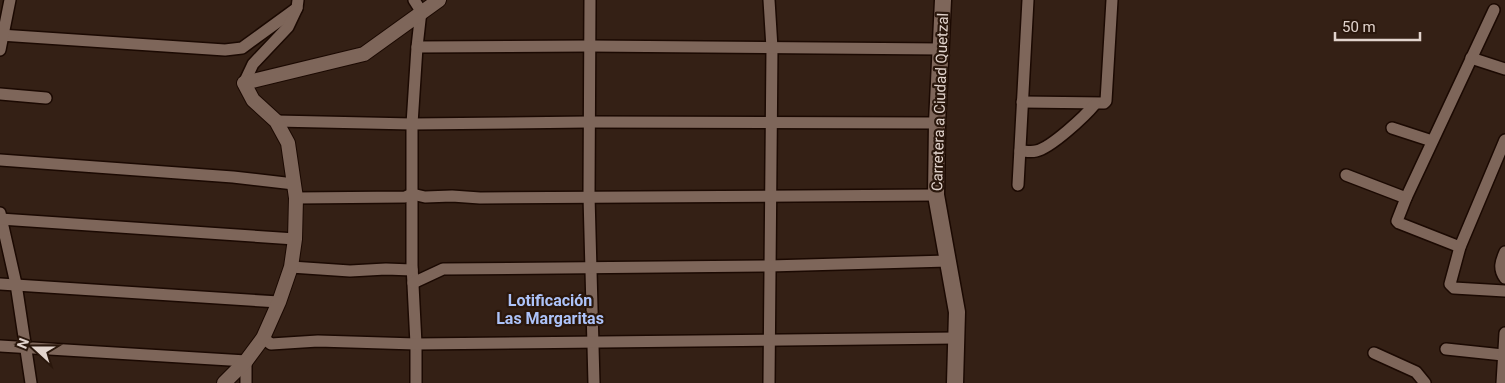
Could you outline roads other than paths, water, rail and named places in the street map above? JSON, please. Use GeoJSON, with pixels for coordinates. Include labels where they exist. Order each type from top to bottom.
{"type":"FeatureCollection","features":[{"type":"Feature","properties":{"kind":"main road","name":"Carretera a Ciudad Quetzal"},"geometry":{"type":"LineString","coordinates":[[943,0],[937,123],[936,195],[957,312],[955,383]]}},
{"type":"Feature","properties":{"kind":"street"},"geometry":{"type":"LineString","coordinates":[[0,50],[1,36],[10,0]]}},
{"type":"Feature","properties":{"kind":"street"},"geometry":{"type":"LineString","coordinates":[[244,83],[364,54],[418,6],[439,0]]}},
{"type":"Feature","properties":{"kind":"street"},"geometry":{"type":"LineString","coordinates":[[590,0],[588,122],[594,383]]}},
{"type":"Feature","properties":{"kind":"street"},"geometry":{"type":"LineString","coordinates":[[769,0],[772,48],[769,383]]}},
{"type":"Feature","properties":{"kind":"street"},"geometry":{"type":"LineString","coordinates":[[1018,185],[1028,0]]}},
{"type":"Feature","properties":{"kind":"street"},"geometry":{"type":"LineString","coordinates":[[1022,102],[1102,104],[1106,101],[1112,0]]}},
{"type":"Feature","properties":{"kind":"street"},"geometry":{"type":"LineString","coordinates":[[1,36],[226,50],[242,48],[298,4]]}},
{"type":"Feature","properties":{"kind":"street"},"geometry":{"type":"LineString","coordinates":[[244,83],[253,64],[288,27],[298,4]]}},
{"type":"Feature","properties":{"kind":"street"},"geometry":{"type":"LineString","coordinates":[[416,383],[412,270],[412,124],[418,6]]}},
{"type":"Feature","properties":{"kind":"street"},"geometry":{"type":"LineString","coordinates":[[1460,247],[1398,222],[1406,198],[1494,10]]}},
{"type":"Feature","properties":{"kind":"street"},"geometry":{"type":"LineString","coordinates":[[417,47],[590,46],[941,49]]}},
{"type":"Feature","properties":{"kind":"street"},"geometry":{"type":"LineString","coordinates":[[1471,58],[1505,69]]}},
{"type":"Feature","properties":{"kind":"street"},"geometry":{"type":"LineString","coordinates":[[224,383],[246,361],[263,338],[280,302],[291,267],[295,239],[296,198],[288,143],[276,121],[253,100],[244,83]]}},
{"type":"Feature","properties":{"kind":"street"},"geometry":{"type":"LineString","coordinates":[[0,94],[46,98]]}},
{"type":"Feature","properties":{"kind":"street"},"geometry":{"type":"LineString","coordinates":[[1020,151],[1037,151],[1054,142],[1095,104]]}},
{"type":"Feature","properties":{"kind":"street"},"geometry":{"type":"LineString","coordinates":[[276,121],[412,124],[588,122],[937,123]]}},
{"type":"Feature","properties":{"kind":"street"},"geometry":{"type":"LineString","coordinates":[[1392,128],[1432,141]]}},
{"type":"Feature","properties":{"kind":"street"},"geometry":{"type":"LineString","coordinates":[[1505,140],[1460,247],[1450,284],[1451,287],[1505,291]]}},
{"type":"Feature","properties":{"kind":"street"},"geometry":{"type":"LineString","coordinates":[[0,160],[233,177],[294,184]]}},
{"type":"Feature","properties":{"kind":"street"},"geometry":{"type":"LineString","coordinates":[[1346,176],[1406,198]]}},
{"type":"Feature","properties":{"kind":"street"},"geometry":{"type":"LineString","coordinates":[[296,198],[405,197],[412,194],[425,197],[480,198],[936,195]]}},
{"type":"Feature","properties":{"kind":"street"},"geometry":{"type":"LineString","coordinates":[[31,383],[16,284],[0,217],[295,239]]}},
{"type":"Feature","properties":{"kind":"street"},"geometry":{"type":"LineString","coordinates":[[1505,252],[1500,264],[1500,270],[1505,278]]}},
{"type":"Feature","properties":{"kind":"street"},"geometry":{"type":"LineString","coordinates":[[413,283],[443,269],[592,266],[769,266],[948,261]]}},
{"type":"Feature","properties":{"kind":"street"},"geometry":{"type":"LineString","coordinates":[[291,267],[350,271],[412,270]]}},
{"type":"Feature","properties":{"kind":"street"},"geometry":{"type":"LineString","coordinates":[[0,284],[280,302]]}},
{"type":"Feature","properties":{"kind":"street"},"geometry":{"type":"LineString","coordinates":[[1502,383],[1505,333]]}},
{"type":"Feature","properties":{"kind":"street"},"geometry":{"type":"LineString","coordinates":[[263,338],[271,344],[318,341],[416,344],[956,338]]}},
{"type":"Feature","properties":{"kind":"street"},"geometry":{"type":"LineString","coordinates":[[0,346],[246,361]]}},
{"type":"Feature","properties":{"kind":"street"},"geometry":{"type":"LineString","coordinates":[[1446,349],[1503,355]]}},
{"type":"Feature","properties":{"kind":"street"},"geometry":{"type":"LineString","coordinates":[[1374,353],[1416,372],[1425,383]]}},
{"type":"Feature","properties":{"kind":"street"},"geometry":{"type":"LineString","coordinates":[[246,361],[246,383]]}},
{"type":"Feature","properties":{"kind":"district","name":"Lotificación Las Margaritas"},"geometry":{"type":"Point","coordinates":[550,309]}}]}
